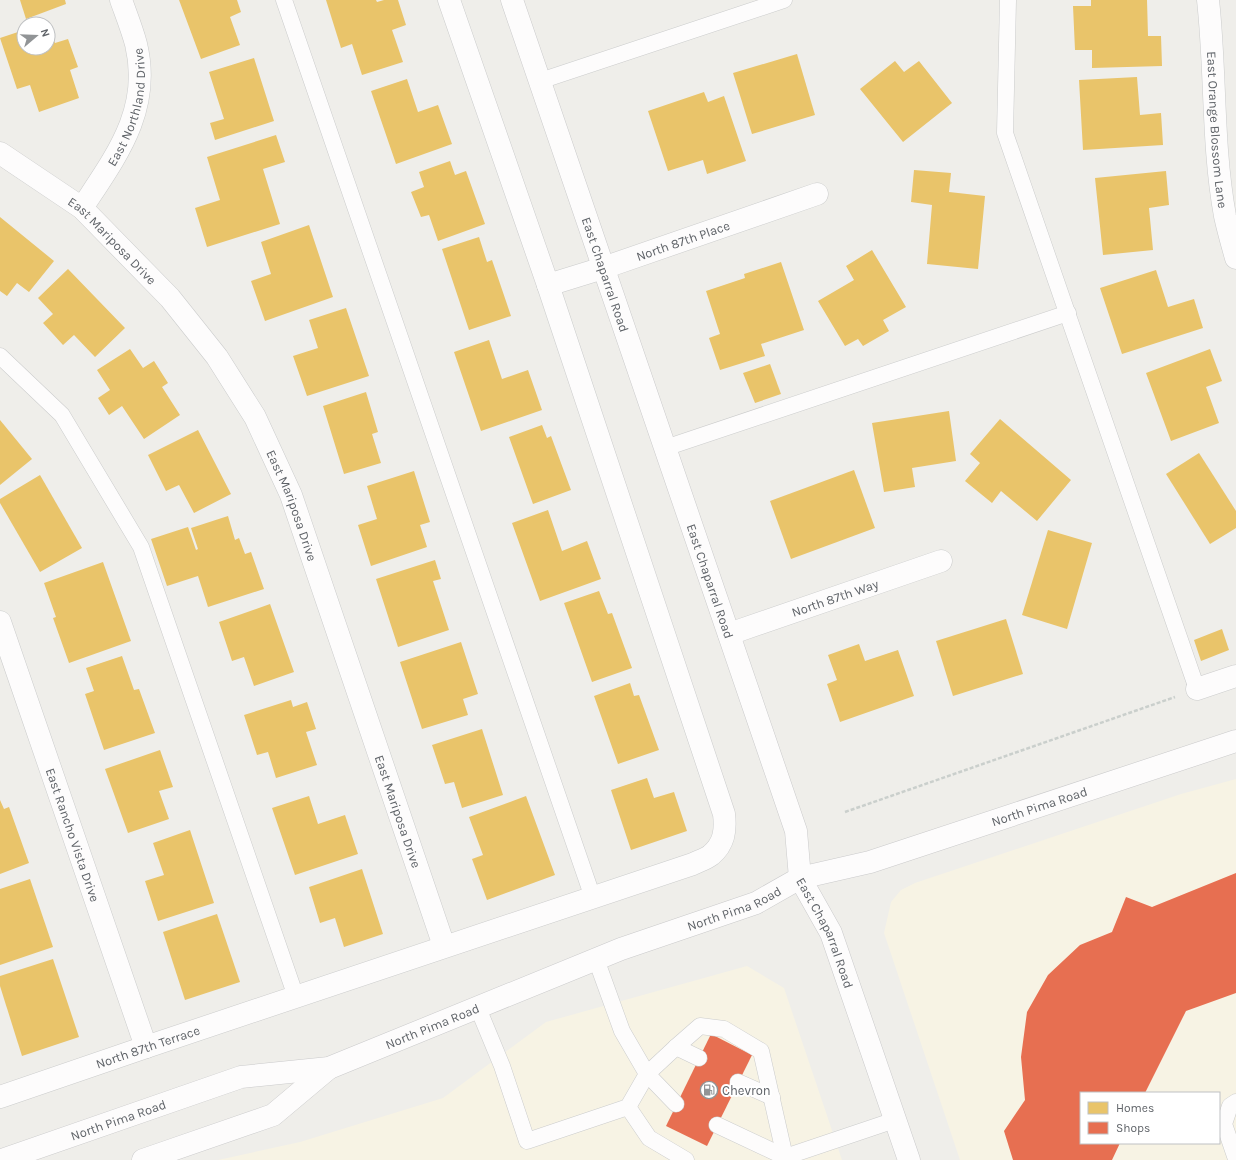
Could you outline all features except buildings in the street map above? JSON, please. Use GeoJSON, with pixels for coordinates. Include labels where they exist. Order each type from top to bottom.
{"type":"FeatureCollection","features":[{"type":"Feature","properties":{"kind":"street","name":"East Northland Drive"},"geometry":{"type":"LineString","coordinates":[[82,208],[119,151],[134,117],[139,94],[140,69],[136,44],[121,0]]}},
{"type":"Feature","properties":{"kind":"street"},"geometry":{"type":"LineString","coordinates":[[296,997],[444,946],[693,864],[710,856],[720,844],[725,829],[724,814],[548,285],[449,0]]}},
{"type":"Feature","properties":{"kind":"street","name":"East Chaparral Road"},"geometry":{"type":"LineString","coordinates":[[512,0],[796,831],[800,878],[831,933],[909,1160]]}},
{"type":"Feature","properties":{"kind":"street","name":"East Orange Blossom Lane"},"geometry":{"type":"LineString","coordinates":[[1208,0],[1214,93],[1227,167],[1225,217],[1236,258]]}},
{"type":"Feature","properties":{"kind":"street","name":"East Mariposa Drive"},"geometry":{"type":"LineString","coordinates":[[1,149],[82,208],[170,298],[217,356],[255,417],[290,495],[444,946]]}},
{"type":"Feature","properties":{"kind":"street","name":"North 87th Place"},"geometry":{"type":"LineString","coordinates":[[548,285],[603,268],[817,194]]}},
{"type":"Feature","properties":{"kind":"street","name":"North 87th Way"},"geometry":{"type":"LineString","coordinates":[[729,634],[941,561]]}},
{"type":"Feature","properties":{"kind":"street","name":"East Rancho Vista Drive"},"geometry":{"type":"LineString","coordinates":[[0,622],[146,1046]]}},
{"type":"Feature","properties":{"kind":"street"},"geometry":{"type":"LineString","coordinates":[[1197,689],[1236,676]]}},
{"type":"Feature","properties":{"kind":"street","name":"North Pima Road"},"geometry":{"type":"LineString","coordinates":[[2,1160],[241,1077],[329,1068],[621,949],[756,904],[800,878],[870,862],[1236,741]]}},
{"type":"Feature","properties":{"kind":"street","name":"North 87th Terrace"},"geometry":{"type":"LineString","coordinates":[[0,1097],[146,1046],[296,997]]}},
{"type":"Feature","properties":{"kind":"street","name":"North Pima Road"},"geometry":{"type":"LineString","coordinates":[[143,1160],[273,1115],[329,1068]]}},
{"type":"Feature","properties":{"kind":"lane"},"geometry":{"type":"LineString","coordinates":[[284,0],[593,898]]}},
{"type":"Feature","properties":{"kind":"lane"},"geometry":{"type":"LineString","coordinates":[[540,81],[784,0]]}},
{"type":"Feature","properties":{"kind":"lane"},"geometry":{"type":"LineString","coordinates":[[1008,0],[1005,133],[1197,689]]}},
{"type":"Feature","properties":{"kind":"lane"},"geometry":{"type":"LineString","coordinates":[[665,448],[1068,313]]}},
{"type":"Feature","properties":{"kind":"lane"},"geometry":{"type":"LineString","coordinates":[[0,356],[62,415],[141,547],[296,997]]}},
{"type":"Feature","properties":{"kind":"lane"},"geometry":{"type":"LineString","coordinates":[[596,960],[622,1031],[647,1074],[676,1104]]}},
{"type":"Feature","properties":{"kind":"lane"},"geometry":{"type":"LineString","coordinates":[[478,1008],[502,1066],[527,1141],[628,1107],[647,1074],[700,1026],[724,1029],[761,1052],[772,1097],[783,1159]]}},
{"type":"Feature","properties":{"kind":"lane"},"geometry":{"type":"LineString","coordinates":[[676,1047],[699,1058]]}},
{"type":"Feature","properties":{"kind":"lane"},"geometry":{"type":"LineString","coordinates":[[738,1082],[772,1097]]}},
{"type":"Feature","properties":{"kind":"lane"},"geometry":{"type":"LineString","coordinates":[[1236,1102],[1230,1106],[1224,1124],[1236,1159]]}},
{"type":"Feature","properties":{"kind":"lane"},"geometry":{"type":"LineString","coordinates":[[628,1107],[649,1138],[686,1160]]}},
{"type":"Feature","properties":{"kind":"lane"},"geometry":{"type":"LineString","coordinates":[[717,1125],[783,1159],[896,1120]]}},
{"type":"Feature","properties":{"kind":"path"},"geometry":{"type":"LineString","coordinates":[[844,812],[1197,689]]}},
{"type":"Feature","properties":{"kind":"shaded area"},"geometry":{"type":"Polygon","coordinates":[[[1236,779],[1236,1160],[960,1160],[884,933],[891,902],[901,890],[915,883],[1181,794],[1236,779]]]}},
{"type":"Feature","properties":{"kind":"shaded area"},"geometry":{"type":"Polygon","coordinates":[[[747,966],[784,988],[842,1160],[218,1160],[300,1142],[443,1098],[546,1022],[747,966]]]}},
{"type":"Feature","properties":{"kind":"place","name":"Chevron"},"geometry":{"type":"Point","coordinates":[709,1090]}}]}
